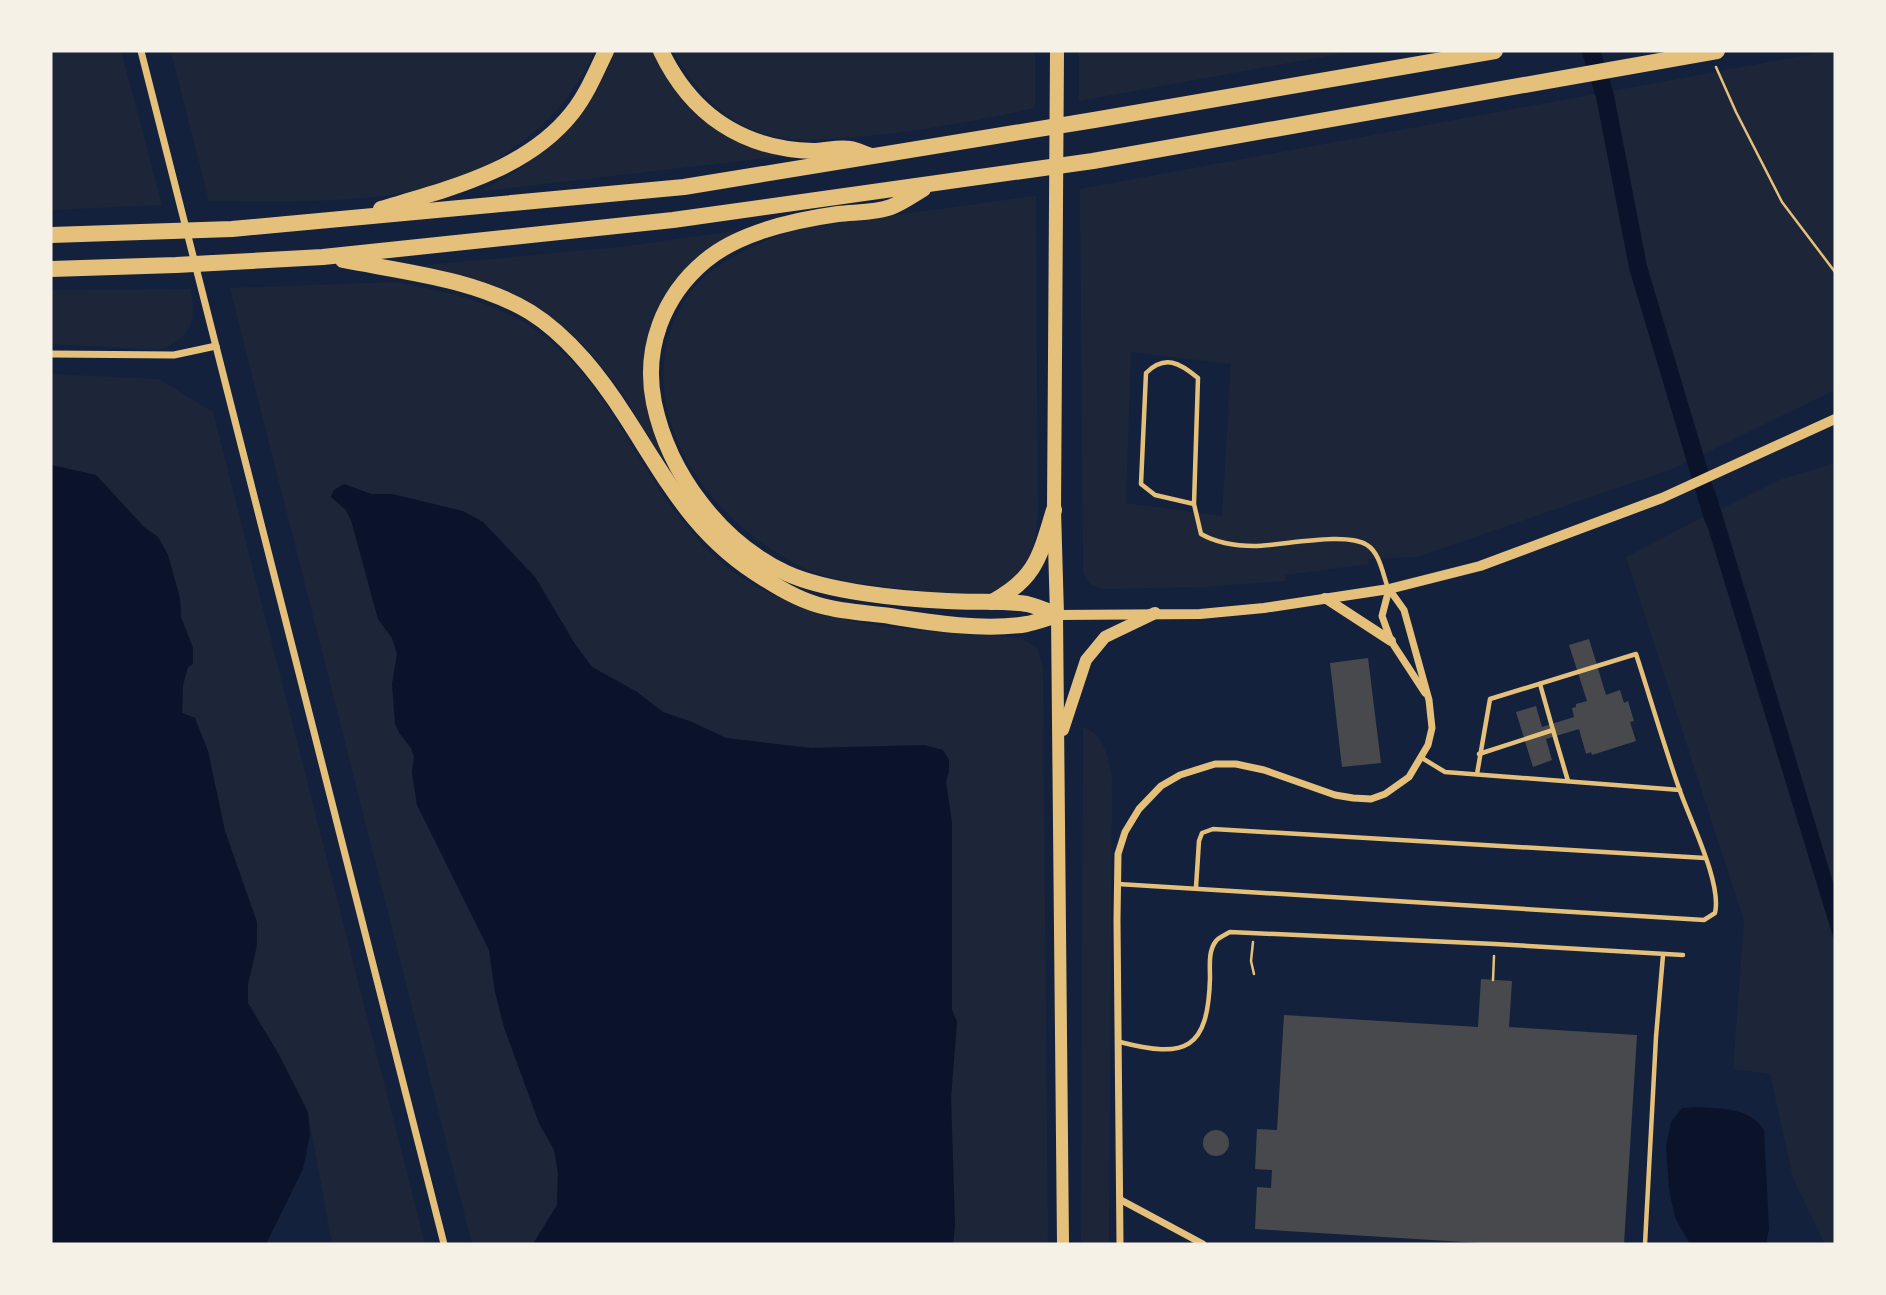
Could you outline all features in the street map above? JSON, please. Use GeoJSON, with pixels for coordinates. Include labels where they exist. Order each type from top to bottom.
{"type":"FeatureCollection","features":[{"type":"Feature","properties":{"kind":"highway"},"geometry":{"type":"LineString","coordinates":[[346,220],[482,177],[527,153],[561,125],[573,111],[586,92],[606,51]]}},
{"type":"Feature","properties":{"kind":"highway"},"geometry":{"type":"LineString","coordinates":[[661,51],[673,76],[696,104],[727,129],[741,136],[775,147],[814,151],[849,148],[873,157]]}},
{"type":"Feature","properties":{"kind":"highway"},"geometry":{"type":"LineString","coordinates":[[51,235],[232,229],[684,187],[1495,51]]}},
{"type":"Feature","properties":{"kind":"highway"},"geometry":{"type":"LineString","coordinates":[[51,269],[323,257],[673,220],[1020,173],[1550,79],[1716,57]]}},
{"type":"Feature","properties":{"kind":"highway"},"geometry":{"type":"LineString","coordinates":[[930,185],[890,208],[814,218],[747,237],[706,260],[674,294],[664,313],[653,348],[650,387],[658,420],[682,474],[707,511],[735,539],[760,558],[788,573],[827,586],[947,601],[1028,604],[1057,615]]}},
{"type":"Feature","properties":{"kind":"highway"},"geometry":{"type":"LineString","coordinates":[[323,257],[440,279],[495,295],[530,312],[558,333],[586,362],[615,399],[685,510],[705,533],[727,555],[783,590],[821,606],[971,625],[1028,624],[1057,615]]}},
{"type":"Feature","properties":{"kind":"highway"},"geometry":{"type":"LineString","coordinates":[[992,602],[1010,592],[1028,576],[1039,559],[1054,510]]}},
{"type":"Feature","properties":{"kind":"main road"},"geometry":{"type":"LineString","coordinates":[[1056,51],[1054,510],[1060,741],[1063,1244]]}},
{"type":"Feature","properties":{"kind":"main road"},"geometry":{"type":"LineString","coordinates":[[1060,741],[1086,660],[1105,636],[1155,613]]}},
{"type":"Feature","properties":{"kind":"street"},"geometry":{"type":"LineString","coordinates":[[141,51],[444,1244]]}},
{"type":"Feature","properties":{"kind":"street"},"geometry":{"type":"LineString","coordinates":[[51,354],[174,355],[216,346]]}},
{"type":"Feature","properties":{"kind":"street"},"geometry":{"type":"LineString","coordinates":[[1057,615],[1233,611],[1388,589],[1480,566],[1662,498],[1834,421]]}},
{"type":"Feature","properties":{"kind":"street"},"geometry":{"type":"LineString","coordinates":[[1388,589],[1382,616],[1391,641],[1429,700]]}},
{"type":"Feature","properties":{"kind":"street"},"geometry":{"type":"LineString","coordinates":[[1121,1244],[1118,854],[1125,832],[1139,809],[1161,786],[1180,775],[1215,764],[1236,764],[1264,770],[1335,795],[1371,799],[1385,794],[1409,777],[1428,745],[1432,728],[1429,700],[1404,610],[1388,589]]}},
{"type":"Feature","properties":{"kind":"street"},"geometry":{"type":"LineString","coordinates":[[1325,598],[1391,641]]}},
{"type":"Feature","properties":{"kind":"street"},"geometry":{"type":"LineString","coordinates":[[1121,1200],[1203,1244]]}},
{"type":"Feature","properties":{"kind":"lane"},"geometry":{"type":"LineString","coordinates":[[1194,504],[1155,495],[1142,484],[1146,373],[1155,365],[1172,362],[1182,364],[1198,378],[1194,504],[1201,534],[1215,542],[1252,546],[1352,538],[1369,545],[1377,557],[1388,589]]}},
{"type":"Feature","properties":{"kind":"lane"},"geometry":{"type":"LineString","coordinates":[[1118,884],[1704,920],[1715,913],[1718,901],[1705,858],[1636,654],[1490,699],[1477,774]]}},
{"type":"Feature","properties":{"kind":"lane"},"geometry":{"type":"LineString","coordinates":[[1539,684],[1568,781]]}},
{"type":"Feature","properties":{"kind":"lane"},"geometry":{"type":"LineString","coordinates":[[1479,754],[1553,730]]}},
{"type":"Feature","properties":{"kind":"lane"},"geometry":{"type":"LineString","coordinates":[[1422,758],[1445,772],[1680,790]]}},
{"type":"Feature","properties":{"kind":"lane"},"geometry":{"type":"LineString","coordinates":[[1196,887],[1199,841],[1202,833],[1213,830],[1705,858]]}},
{"type":"Feature","properties":{"kind":"lane"},"geometry":{"type":"LineString","coordinates":[[1120,1042],[1173,1051],[1189,1044],[1205,1022],[1209,1007],[1210,952],[1217,939],[1230,932],[1682,956]]}},
{"type":"Feature","properties":{"kind":"lane"},"geometry":{"type":"LineString","coordinates":[[1645,1244],[1663,955]]}},
{"type":"Feature","properties":{"kind":"path"},"geometry":{"type":"LineString","coordinates":[[1716,57],[1736,112],[1782,202],[1835,272]]}},
{"type":"Feature","properties":{"kind":"path"},"geometry":{"type":"LineString","coordinates":[[1493,980],[1495,944]]}},
{"type":"Feature","properties":{"kind":"shaded area"},"geometry":{"type":"Polygon","coordinates":[[[51,51],[121,51],[162,205],[51,210],[51,51]]]}},
{"type":"Feature","properties":{"kind":"shaded area"},"geometry":{"type":"Polygon","coordinates":[[[171,51],[594,51],[568,97],[550,117],[508,152],[468,175],[440,185],[375,197],[341,200],[209,201],[171,51]]]}},
{"type":"Feature","properties":{"kind":"shaded area"},"geometry":{"type":"Polygon","coordinates":[[[615,51],[653,51],[674,89],[701,118],[735,140],[776,155],[775,157],[484,191],[527,164],[563,133],[593,95],[615,51]]]}},
{"type":"Feature","properties":{"kind":"shaded area"},"geometry":{"type":"Polygon","coordinates":[[[673,51],[1035,51],[1035,108],[900,132],[826,139],[786,139],[762,133],[727,115],[698,88],[673,51]]]}},
{"type":"Feature","properties":{"kind":"shaded area"},"geometry":{"type":"Polygon","coordinates":[[[1079,51],[1355,51],[1079,101],[1079,51]]]}},
{"type":"Feature","properties":{"kind":"shaded area"},"geometry":{"type":"Polygon","coordinates":[[[1835,51],[1835,390],[1675,468],[1417,557],[1368,559],[1369,564],[1285,575],[1286,581],[1202,587],[1100,588],[1090,583],[1083,572],[1080,189],[1835,51]],[[1131,352],[1126,503],[1222,516],[1231,364],[1131,352]]]}},
{"type":"Feature","properties":{"kind":"shaded area"},"geometry":{"type":"Polygon","coordinates":[[[1036,196],[1038,516],[1032,552],[1023,569],[1011,582],[982,594],[949,594],[853,582],[796,564],[740,525],[715,500],[694,473],[678,443],[668,411],[664,378],[667,343],[679,311],[698,283],[738,254],[790,232],[1036,196]]]}},
{"type":"Feature","properties":{"kind":"shaded area"},"geometry":{"type":"Polygon","coordinates":[[[734,231],[735,235],[652,329],[665,457],[661,459],[623,394],[587,349],[568,331],[547,316],[426,268],[425,265],[620,247],[734,231]]]}},
{"type":"Feature","properties":{"kind":"shaded area"},"geometry":{"type":"Polygon","coordinates":[[[396,282],[484,304],[512,316],[550,341],[581,371],[607,406],[680,518],[709,551],[744,579],[775,596],[842,619],[913,630],[1021,638],[1037,648],[1043,668],[1048,1244],[953,1244],[955,1225],[951,1097],[957,1022],[952,1010],[952,823],[946,782],[949,771],[925,745],[811,748],[726,738],[663,712],[637,692],[592,667],[535,577],[483,522],[392,494],[371,494],[344,484],[331,497],[346,510],[351,520],[378,619],[392,638],[397,654],[392,684],[400,734],[414,756],[412,773],[417,805],[489,950],[495,992],[504,1027],[539,1123],[554,1149],[558,1173],[557,1205],[533,1244],[472,1244],[230,288],[396,282]]]}},
{"type":"Feature","properties":{"kind":"shaded area"},"geometry":{"type":"Polygon","coordinates":[[[190,289],[193,310],[189,327],[178,340],[160,350],[51,344],[51,290],[190,289]]]}},
{"type":"Feature","properties":{"kind":"shaded area"},"geometry":{"type":"Polygon","coordinates":[[[51,374],[159,379],[213,412],[425,1244],[332,1244],[308,1112],[278,1053],[248,1003],[248,984],[257,945],[225,831],[208,751],[195,718],[182,713],[183,685],[193,648],[181,617],[180,598],[158,537],[144,527],[96,475],[51,465],[51,374]]]}},
{"type":"Feature","properties":{"kind":"shaded area"},"geometry":{"type":"Polygon","coordinates":[[[1835,463],[1835,889],[1721,509],[1779,480],[1835,463]]]}},
{"type":"Feature","properties":{"kind":"shaded area"},"geometry":{"type":"Polygon","coordinates":[[[51,465],[96,475],[144,527],[158,537],[168,555],[180,598],[181,617],[193,648],[193,664],[188,667],[183,685],[182,713],[195,718],[208,751],[225,831],[257,922],[257,945],[248,984],[248,1003],[278,1053],[308,1112],[310,1135],[303,1169],[266,1244],[51,1244],[51,465]]]}},
{"type":"Feature","properties":{"kind":"shaded area"},"geometry":{"type":"Polygon","coordinates":[[[344,484],[371,494],[392,494],[463,511],[483,522],[535,577],[592,667],[637,692],[663,712],[726,738],[811,748],[925,745],[943,750],[949,760],[946,782],[952,823],[952,1010],[957,1022],[951,1097],[955,1225],[953,1244],[533,1244],[557,1205],[558,1173],[554,1150],[539,1123],[504,1027],[495,992],[489,950],[417,805],[412,773],[414,756],[395,724],[392,684],[397,654],[392,638],[378,619],[351,520],[346,510],[331,497],[334,490],[344,484]]]}},
{"type":"Feature","properties":{"kind":"shaded area"},"geometry":{"type":"Polygon","coordinates":[[[1715,491],[1835,889],[1835,943],[1699,499],[1715,491]]]}},
{"type":"Feature","properties":{"kind":"shaded area"},"geometry":{"type":"Polygon","coordinates":[[[1705,516],[1835,943],[1835,1244],[1825,1244],[1793,1178],[1770,1074],[1733,1069],[1744,921],[1626,557],[1705,516]]]}},
{"type":"Feature","properties":{"kind":"shaded area"},"geometry":{"type":"Polygon","coordinates":[[[1083,727],[1101,740],[1112,776],[1109,1244],[1081,1244],[1083,727]]]}},
{"type":"Feature","properties":{"kind":"shaded area"},"geometry":{"type":"Polygon","coordinates":[[[1697,1107],[1743,1113],[1758,1122],[1764,1130],[1769,1229],[1766,1244],[1690,1244],[1675,1218],[1669,1189],[1666,1147],[1671,1122],[1682,1108],[1697,1107]]]}},
{"type":"Feature","properties":{"kind":"building"},"geometry":{"type":"Polygon","coordinates":[[[1589,639],[1606,695],[1620,690],[1624,703],[1628,701],[1634,721],[1630,722],[1636,741],[1592,755],[1591,752],[1586,754],[1579,729],[1546,739],[1552,760],[1533,767],[1516,712],[1536,706],[1542,727],[1574,717],[1572,708],[1587,701],[1569,645],[1589,639]]]}},
{"type":"Feature","properties":{"kind":"building"},"geometry":{"type":"Polygon","coordinates":[[[1368,658],[1381,763],[1342,767],[1330,663],[1368,658]]]}},
{"type":"Feature","properties":{"kind":"building"},"geometry":{"type":"Polygon","coordinates":[[[1481,979],[1512,981],[1509,1027],[1637,1035],[1624,1244],[1497,1244],[1255,1229],[1257,1187],[1271,1188],[1272,1170],[1255,1169],[1257,1129],[1277,1130],[1284,1015],[1478,1027],[1481,979]]]}},
{"type":"Feature","properties":{"kind":"building"},"geometry":{"type":"Polygon","coordinates":[[[1216,1130],[1226,1133],[1229,1143],[1226,1153],[1216,1156],[1206,1153],[1203,1143],[1206,1133],[1216,1130]]]}},
{"type":"Feature","properties":{"kind":"waterway"},"geometry":{"type":"LineString","coordinates":[[1591,51],[1605,96],[1638,267],[1713,518]]}}]}
